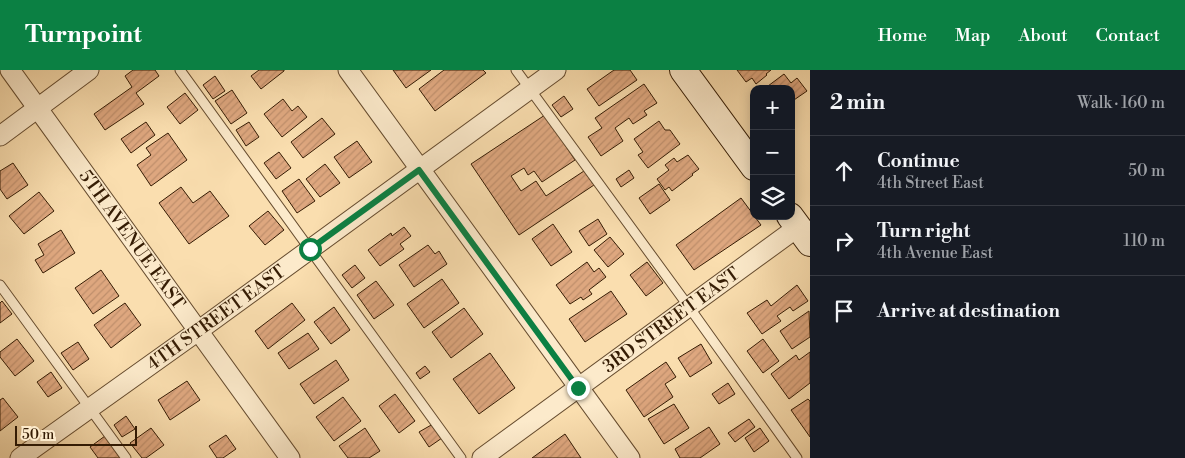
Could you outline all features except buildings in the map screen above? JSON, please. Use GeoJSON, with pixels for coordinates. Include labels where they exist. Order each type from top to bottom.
{"type":"FeatureCollection","features":[{"type":"Feature","properties":{"kind":"street","name":"5TH AVENUE EAST"},"geometry":{"type":"LineString","coordinates":[[10,70],[290,458]]}},
{"type":"Feature","properties":{"kind":"street"},"geometry":{"type":"LineString","coordinates":[[0,136],[90,70]]}},
{"type":"Feature","properties":{"kind":"street"},"geometry":{"type":"LineString","coordinates":[[348,70],[630,458]]}},
{"type":"Feature","properties":{"kind":"street","name":"4TH STREET EAST"},"geometry":{"type":"LineString","coordinates":[[20,458],[556,70]]}},
{"type":"Feature","properties":{"kind":"street"},"geometry":{"type":"LineString","coordinates":[[682,70],[750,162]]}},
{"type":"Feature","properties":{"kind":"street","name":"3RD STREET EAST"},"geometry":{"type":"LineString","coordinates":[[482,458],[802,226]]}},
{"type":"Feature","properties":{"kind":"lane"},"geometry":{"type":"LineString","coordinates":[[180,70],[461,458]]}},
{"type":"Feature","properties":{"kind":"lane"},"geometry":{"type":"LineString","coordinates":[[516,70],[690,306],[797,458]]}},
{"type":"Feature","properties":{"kind":"lane"},"geometry":{"type":"LineString","coordinates":[[0,285],[126,458]]}},
{"type":"Feature","properties":{"kind":"route"},"geometry":{"type":"LineString","coordinates":[[310,249],[419,170],[578,388]]}}]}
